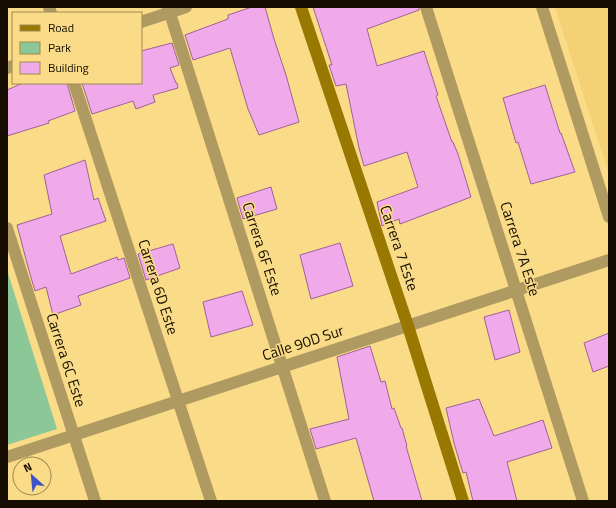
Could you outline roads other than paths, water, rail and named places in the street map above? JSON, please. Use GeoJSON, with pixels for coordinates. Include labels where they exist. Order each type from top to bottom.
{"type":"FeatureCollection","features":[{"type":"Feature","properties":{"kind":"street"},"geometry":{"type":"LineString","coordinates":[[142,22],[169,10],[186,7]]}},
{"type":"Feature","properties":{"kind":"street","name":"Carrera 7 Este"},"geometry":{"type":"LineString","coordinates":[[301,7],[408,326],[463,501]]}},
{"type":"Feature","properties":{"kind":"street","name":"Carrera 7A Este"},"geometry":{"type":"LineString","coordinates":[[426,7],[584,501]]}},
{"type":"Feature","properties":{"kind":"street"},"geometry":{"type":"LineString","coordinates":[[542,7],[609,217]]}},
{"type":"Feature","properties":{"kind":"street","name":"Carrera 6F Este"},"geometry":{"type":"LineString","coordinates":[[169,10],[325,501]]}},
{"type":"Feature","properties":{"kind":"street","name":"Carrera 6D Este"},"geometry":{"type":"LineString","coordinates":[[74,84],[211,501]]}},
{"type":"Feature","properties":{"kind":"street","name":"Carrera 6C Este"},"geometry":{"type":"LineString","coordinates":[[7,228],[96,501]]}},
{"type":"Feature","properties":{"kind":"street","name":"Calle 90D Sur"},"geometry":{"type":"LineString","coordinates":[[7,457],[609,260]]}}]}
